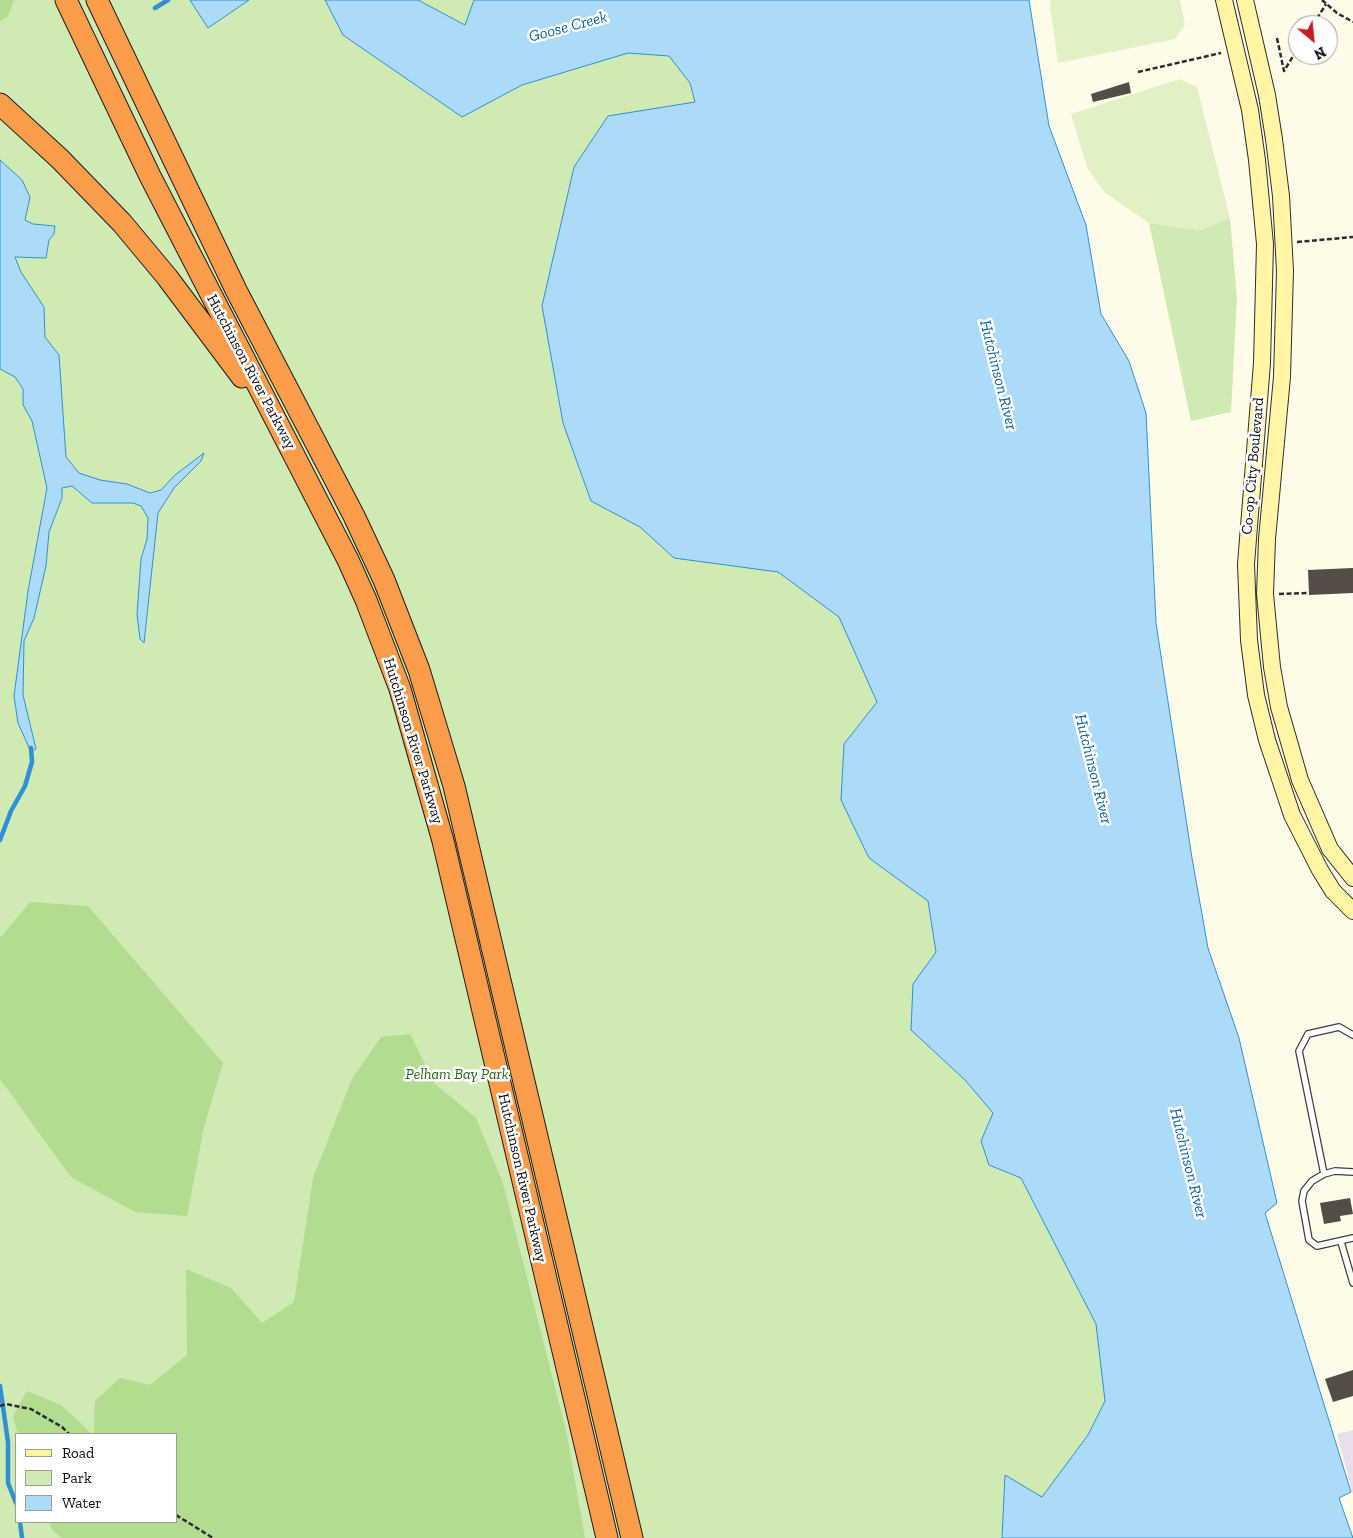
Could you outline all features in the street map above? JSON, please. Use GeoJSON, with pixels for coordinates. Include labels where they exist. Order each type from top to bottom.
{"type":"FeatureCollection","features":[{"type":"Feature","properties":{"kind":"highway","name":"Hutchinson River Parkway"},"geometry":{"type":"LineString","coordinates":[[66,0],[150,176],[361,589],[386,652],[413,730],[443,841],[607,1538]]}},
{"type":"Feature","properties":{"kind":"highway","name":"Hutchinson River Parkway"},"geometry":{"type":"LineString","coordinates":[[97,0],[232,282],[367,544],[419,670],[454,786],[632,1538]]}},
{"type":"Feature","properties":{"kind":"highway"},"geometry":{"type":"LineString","coordinates":[[0,104],[66,164],[128,229],[274,416]]}},
{"type":"Feature","properties":{"kind":"main road","name":"Co-op City Boulevard"},"geometry":{"type":"LineString","coordinates":[[1224,0],[1250,110],[1265,242],[1262,363],[1246,564],[1249,640],[1256,695],[1267,740],[1292,815],[1320,870],[1333,890],[1353,911]]}},
{"type":"Feature","properties":{"kind":"main road","name":"Co-op City Boulevard"},"geometry":{"type":"LineString","coordinates":[[1245,0],[1267,95],[1281,196],[1283,242],[1285,305],[1282,377],[1267,539],[1265,594],[1272,667],[1291,752],[1323,834],[1330,848],[1353,878]]}},
{"type":"Feature","properties":{"kind":"main road"},"geometry":{"type":"LineString","coordinates":[[1265,242],[1283,242]]}},
{"type":"Feature","properties":{"kind":"lane"},"geometry":{"type":"LineString","coordinates":[[1324,1174],[1299,1051],[1308,1034],[1339,1027],[1353,1035]]}},
{"type":"Feature","properties":{"kind":"lane"},"geometry":{"type":"LineString","coordinates":[[1353,1172],[1335,1171],[1324,1174],[1312,1181],[1304,1191],[1302,1201],[1310,1240],[1317,1246],[1353,1238]]}},
{"type":"Feature","properties":{"kind":"lane"},"geometry":{"type":"LineString","coordinates":[[1341,1242],[1353,1283]]}},
{"type":"Feature","properties":{"kind":"path"},"geometry":{"type":"LineString","coordinates":[[1322,0],[1353,22]]}},
{"type":"Feature","properties":{"kind":"path"},"geometry":{"type":"LineString","coordinates":[[1319,15],[1326,4]]}},
{"type":"Feature","properties":{"kind":"path"},"geometry":{"type":"LineString","coordinates":[[1277,38],[1284,71],[1288,64]]}},
{"type":"Feature","properties":{"kind":"path"},"geometry":{"type":"LineString","coordinates":[[1138,72],[1219,54]]}},
{"type":"Feature","properties":{"kind":"path"},"geometry":{"type":"LineString","coordinates":[[1283,242],[1353,237]]}},
{"type":"Feature","properties":{"kind":"path"},"geometry":{"type":"LineString","coordinates":[[1265,594],[1309,593]]}},
{"type":"Feature","properties":{"kind":"path"},"geometry":{"type":"LineString","coordinates":[[0,1406],[6,1404],[31,1409],[62,1427],[68,1433]]}},
{"type":"Feature","properties":{"kind":"path"},"geometry":{"type":"LineString","coordinates":[[178,1517],[213,1538]]}},
{"type":"Feature","properties":{"kind":"shaded area"},"geometry":{"type":"Polygon","coordinates":[[[1353,1430],[1353,1495],[1337,1434],[1353,1430]]]}},
{"type":"Feature","properties":{"kind":"green space","name":"Pelham Bay Park"},"geometry":{"type":"Polygon","coordinates":[[[0,0],[645,0],[417,55],[668,13],[1194,1538],[0,1538],[0,0]]]}},
{"type":"Feature","properties":{"kind":"green space"},"geometry":{"type":"Polygon","coordinates":[[[0,0],[14,0],[8,16],[0,21],[0,0]]]}},
{"type":"Feature","properties":{"kind":"green space"},"geometry":{"type":"Polygon","coordinates":[[[1051,0],[1180,0],[1185,25],[1175,39],[1058,63],[1050,7],[1051,0]]]}},
{"type":"Feature","properties":{"kind":"green space"},"geometry":{"type":"Polygon","coordinates":[[[1180,79],[1197,87],[1230,218],[1200,230],[1149,223],[1104,192],[1087,167],[1071,114],[1180,79]]]}},
{"type":"Feature","properties":{"kind":"green space"},"geometry":{"type":"Polygon","coordinates":[[[1230,218],[1237,298],[1231,412],[1191,421],[1149,223],[1200,230],[1230,218]]]}},
{"type":"Feature","properties":{"kind":"green space"},"geometry":{"type":"Polygon","coordinates":[[[30,902],[88,906],[223,1063],[204,1127],[187,1216],[135,1212],[71,1177],[0,1079],[0,938],[30,902]]]}},
{"type":"Feature","properties":{"kind":"green space"},"geometry":{"type":"Polygon","coordinates":[[[410,1034],[435,1084],[476,1118],[503,1183],[567,1435],[585,1538],[62,1538],[53,1531],[49,1523],[178,1523],[178,1433],[94,1433],[95,1401],[120,1378],[150,1385],[187,1355],[186,1269],[231,1288],[262,1323],[294,1302],[313,1178],[352,1079],[381,1037],[410,1034]]]}},
{"type":"Feature","properties":{"kind":"green space"},"geometry":{"type":"Polygon","coordinates":[[[27,1391],[61,1405],[91,1433],[18,1433],[13,1416],[27,1391]]]}},
{"type":"Feature","properties":{"kind":"water"},"geometry":{"type":"Polygon","coordinates":[[[190,0],[249,0],[208,28],[190,0]]]}},
{"type":"Feature","properties":{"kind":"water","name":"Hutchinson River"},"geometry":{"type":"Polygon","coordinates":[[[325,0],[418,0],[465,25],[474,0],[1029,0],[1049,126],[1086,225],[1101,314],[1129,361],[1146,413],[1156,623],[1192,858],[1208,948],[1239,1038],[1277,1203],[1265,1213],[1351,1492],[1339,1498],[1353,1538],[1002,1538],[1005,1475],[1042,1497],[1088,1435],[1105,1401],[1096,1324],[1021,1178],[989,1165],[981,1141],[993,1113],[965,1080],[911,1030],[913,984],[936,952],[928,901],[869,858],[841,800],[844,744],[877,702],[839,617],[778,572],[674,558],[640,527],[591,501],[563,423],[542,306],[574,167],[608,116],[695,102],[690,83],[669,56],[628,53],[522,85],[462,117],[343,35],[325,0]]]}},
{"type":"Feature","properties":{"kind":"water"},"geometry":{"type":"Polygon","coordinates":[[[0,160],[22,180],[30,197],[25,220],[33,224],[55,226],[54,234],[49,240],[46,258],[15,257],[21,272],[44,307],[45,337],[59,355],[66,457],[79,473],[100,480],[127,484],[150,493],[161,490],[175,475],[204,453],[201,461],[174,488],[158,513],[144,643],[140,639],[137,614],[141,559],[147,539],[148,518],[141,506],[133,503],[92,503],[72,486],[62,488],[62,498],[49,532],[46,566],[34,618],[24,641],[23,695],[36,749],[31,752],[18,723],[14,696],[28,591],[47,488],[32,421],[23,405],[23,389],[15,377],[0,369],[0,160]]]}},
{"type":"Feature","properties":{"kind":"building"},"geometry":{"type":"Polygon","coordinates":[[[1129,82],[1131,93],[1093,102],[1091,94],[1129,82]]]}},
{"type":"Feature","properties":{"kind":"building"},"geometry":{"type":"Polygon","coordinates":[[[1353,568],[1353,593],[1309,595],[1308,570],[1353,568]]]}},
{"type":"Feature","properties":{"kind":"building"},"geometry":{"type":"Polygon","coordinates":[[[1350,1198],[1353,1214],[1340,1216],[1341,1221],[1324,1224],[1320,1203],[1350,1198]]]}},
{"type":"Feature","properties":{"kind":"building"},"geometry":{"type":"Polygon","coordinates":[[[1353,1370],[1353,1396],[1333,1402],[1325,1379],[1353,1370]]]}},
{"type":"Feature","properties":{"kind":"waterway","name":"Goose Creek"},"geometry":{"type":"LineString","coordinates":[[155,8],[168,0]]}},
{"type":"Feature","properties":{"kind":"waterway"},"geometry":{"type":"LineString","coordinates":[[0,840],[11,811],[25,786],[32,762],[31,748]]}},
{"type":"Feature","properties":{"kind":"waterway"},"geometry":{"type":"LineString","coordinates":[[0,1386],[8,1442],[8,1483],[15,1500]]}},
{"type":"Feature","properties":{"kind":"waterway"},"geometry":{"type":"LineString","coordinates":[[20,1523],[22,1538]]}}]}
